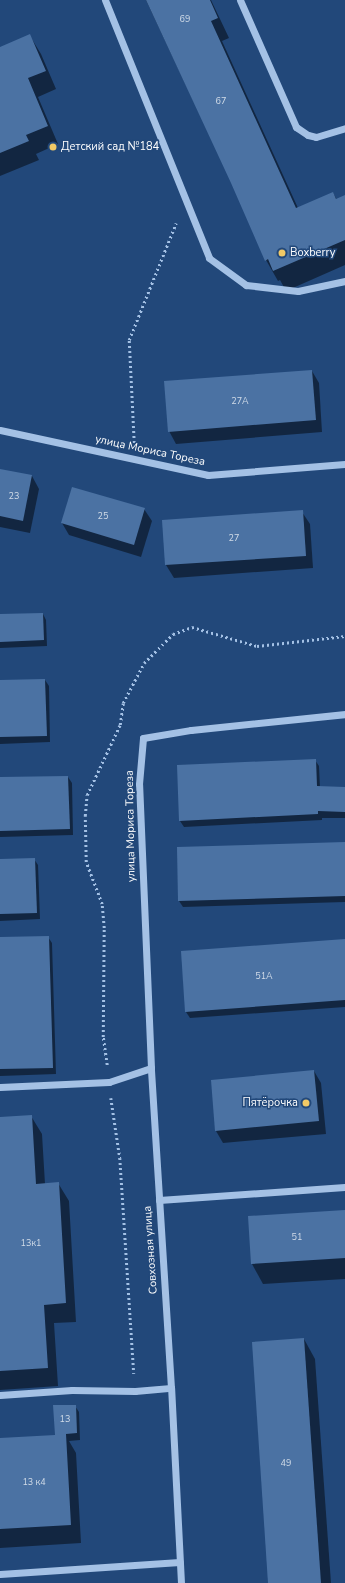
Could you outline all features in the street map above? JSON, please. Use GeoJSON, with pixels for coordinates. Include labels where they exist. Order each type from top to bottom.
{"type":"FeatureCollection","features":[{"type":"Feature","properties":{"kind":"street"},"geometry":{"type":"LineString","coordinates":[[105,0],[209,258],[246,285],[298,291],[345,281]]}},
{"type":"Feature","properties":{"kind":"street"},"geometry":{"type":"LineString","coordinates":[[240,0],[296,127],[308,135],[316,137],[345,128]]}},
{"type":"Feature","properties":{"kind":"street","name":"улица Мориса Тореза"},"geometry":{"type":"LineString","coordinates":[[0,430],[208,475],[345,464]]}},
{"type":"Feature","properties":{"kind":"street","name":"улица Мориса Тореза"},"geometry":{"type":"LineString","coordinates":[[151,1068],[140,784],[143,738],[191,730],[345,714]]}},
{"type":"Feature","properties":{"kind":"street"},"geometry":{"type":"LineString","coordinates":[[0,1087],[109,1082],[151,1068]]}},
{"type":"Feature","properties":{"kind":"street","name":"Совхозная улица"},"geometry":{"type":"LineString","coordinates":[[151,1068],[171,1388],[181,1583]]}},
{"type":"Feature","properties":{"kind":"street"},"geometry":{"type":"LineString","coordinates":[[159,1200],[345,1187]]}},
{"type":"Feature","properties":{"kind":"street"},"geometry":{"type":"LineString","coordinates":[[0,1395],[72,1390],[136,1391],[171,1388]]}},
{"type":"Feature","properties":{"kind":"street"},"geometry":{"type":"LineString","coordinates":[[0,1574],[180,1562]]}},
{"type":"Feature","properties":{"kind":"path"},"geometry":{"type":"LineString","coordinates":[[135,459],[129,340],[178,216],[190,212]]}},
{"type":"Feature","properties":{"kind":"path"},"geometry":{"type":"LineString","coordinates":[[109,1082],[120,1158],[136,1391]]}},
{"type":"Feature","properties":{"kind":"building"},"geometry":{"type":"Polygon","coordinates":[[[146,0],[210,0],[218,18],[211,21],[296,208],[333,192],[336,199],[345,195],[345,240],[273,271],[268,259],[265,261],[231,183],[146,0]]]}},
{"type":"Feature","properties":{"kind":"building"},"geometry":{"type":"Polygon","coordinates":[[[30,34],[46,71],[28,78],[48,126],[26,135],[29,141],[0,153],[0,47],[30,34]]]}},
{"type":"Feature","properties":{"kind":"building"},"geometry":{"type":"Polygon","coordinates":[[[312,370],[316,420],[168,432],[164,381],[312,370]]]}},
{"type":"Feature","properties":{"kind":"building"},"geometry":{"type":"Polygon","coordinates":[[[0,469],[32,475],[23,521],[0,516],[0,469]]]}},
{"type":"Feature","properties":{"kind":"building"},"geometry":{"type":"Polygon","coordinates":[[[72,487],[145,508],[134,545],[61,523],[72,487]]]}},
{"type":"Feature","properties":{"kind":"building"},"geometry":{"type":"Polygon","coordinates":[[[303,510],[306,556],[165,565],[162,520],[303,510]]]}},
{"type":"Feature","properties":{"kind":"building"},"geometry":{"type":"Polygon","coordinates":[[[43,613],[44,640],[0,642],[0,614],[43,613]]]}},
{"type":"Feature","properties":{"kind":"building"},"geometry":{"type":"Polygon","coordinates":[[[45,679],[47,736],[0,737],[0,680],[45,679]]]}},
{"type":"Feature","properties":{"kind":"building"},"geometry":{"type":"Polygon","coordinates":[[[316,759],[317,786],[345,787],[345,812],[318,811],[318,814],[179,821],[177,765],[316,759]]]}},
{"type":"Feature","properties":{"kind":"building"},"geometry":{"type":"Polygon","coordinates":[[[68,776],[70,829],[0,831],[0,777],[68,776]]]}},
{"type":"Feature","properties":{"kind":"building"},"geometry":{"type":"Polygon","coordinates":[[[345,842],[345,896],[178,901],[177,847],[345,842]]]}},
{"type":"Feature","properties":{"kind":"building"},"geometry":{"type":"Polygon","coordinates":[[[35,858],[37,913],[0,914],[0,859],[35,858]]]}},
{"type":"Feature","properties":{"kind":"building"},"geometry":{"type":"Polygon","coordinates":[[[49,936],[53,1068],[0,1069],[0,937],[49,936]]]}},
{"type":"Feature","properties":{"kind":"building"},"geometry":{"type":"Polygon","coordinates":[[[345,939],[345,1000],[185,1012],[181,951],[345,939]]]}},
{"type":"Feature","properties":{"kind":"building"},"geometry":{"type":"Polygon","coordinates":[[[314,1070],[319,1121],[215,1131],[211,1080],[314,1070]]]}},
{"type":"Feature","properties":{"kind":"building"},"geometry":{"type":"Polygon","coordinates":[[[32,1115],[36,1184],[59,1182],[66,1303],[44,1305],[48,1368],[0,1371],[0,1117],[32,1115]]]}},
{"type":"Feature","properties":{"kind":"building"},"geometry":{"type":"Polygon","coordinates":[[[345,1210],[345,1258],[251,1264],[248,1216],[345,1210]]]}},
{"type":"Feature","properties":{"kind":"building"},"geometry":{"type":"Polygon","coordinates":[[[304,1338],[321,1583],[268,1583],[252,1342],[304,1338]]]}},
{"type":"Feature","properties":{"kind":"building"},"geometry":{"type":"Polygon","coordinates":[[[53,1405],[76,1405],[77,1433],[66,1434],[71,1525],[0,1529],[0,1438],[55,1435],[53,1405]]]}},
{"type":"Feature","properties":{"kind":"place","name":"Детский сад №184"},"geometry":{"type":"Point","coordinates":[53,147]}},
{"type":"Feature","properties":{"kind":"place","name":"Boxberry"},"geometry":{"type":"Point","coordinates":[282,253]}},
{"type":"Feature","properties":{"kind":"place","name":"Пятёрочка"},"geometry":{"type":"Point","coordinates":[306,1103]}}]}
